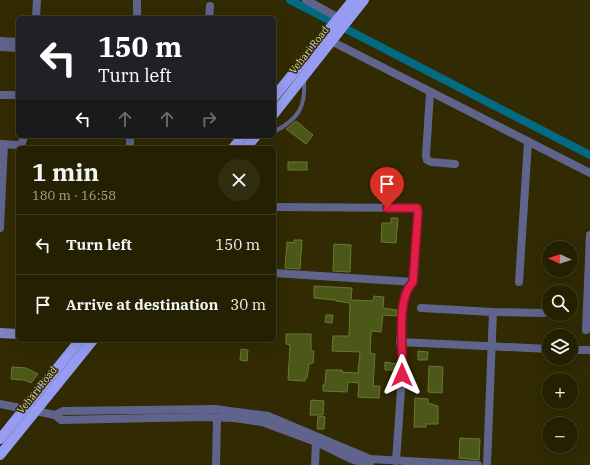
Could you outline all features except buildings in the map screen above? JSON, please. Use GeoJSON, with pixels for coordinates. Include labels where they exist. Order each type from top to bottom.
{"type":"FeatureCollection","features":[{"type":"Feature","properties":{"kind":"main road","name":"Vehari Road"},"geometry":{"type":"LineString","coordinates":[[276,95],[353,0]]}},
{"type":"Feature","properties":{"kind":"main road","name":"Vehari Road"},"geometry":{"type":"LineString","coordinates":[[276,112],[364,0]]}},
{"type":"Feature","properties":{"kind":"main road"},"geometry":{"type":"LineString","coordinates":[[248,146],[254,138]]}},
{"type":"Feature","properties":{"kind":"main road"},"geometry":{"type":"LineString","coordinates":[[0,333],[16,334]]}},
{"type":"Feature","properties":{"kind":"main road","name":"Vehari Road"},"geometry":{"type":"LineString","coordinates":[[0,439],[77,342]]}},
{"type":"Feature","properties":{"kind":"main road","name":"Vehari Road"},"geometry":{"type":"LineString","coordinates":[[0,455],[91,342]]}},
{"type":"Feature","properties":{"kind":"street"},"geometry":{"type":"LineString","coordinates":[[36,0],[36,16]]}},
{"type":"Feature","properties":{"kind":"street"},"geometry":{"type":"LineString","coordinates":[[136,0],[137,16]]}},
{"type":"Feature","properties":{"kind":"street"},"geometry":{"type":"LineString","coordinates":[[306,0],[339,18]]}},
{"type":"Feature","properties":{"kind":"street"},"geometry":{"type":"LineString","coordinates":[[209,16],[210,6]]}},
{"type":"Feature","properties":{"kind":"street"},"geometry":{"type":"LineString","coordinates":[[332,40],[590,174]]}},
{"type":"Feature","properties":{"kind":"street"},"geometry":{"type":"LineString","coordinates":[[0,41],[16,42]]}},
{"type":"Feature","properties":{"kind":"street"},"geometry":{"type":"LineString","coordinates":[[0,47],[16,48]]}},
{"type":"Feature","properties":{"kind":"street"},"geometry":{"type":"LineString","coordinates":[[430,92],[427,160],[431,162],[455,164]]}},
{"type":"Feature","properties":{"kind":"street"},"geometry":{"type":"LineString","coordinates":[[0,94],[16,95]]}},
{"type":"Feature","properties":{"kind":"street"},"geometry":{"type":"LineString","coordinates":[[0,228],[2,144],[18,145],[22,143],[23,138]]}},
{"type":"Feature","properties":{"kind":"street"},"geometry":{"type":"LineString","coordinates":[[520,282],[528,142]]}},
{"type":"Feature","properties":{"kind":"street"},"geometry":{"type":"LineString","coordinates":[[276,207],[417,208],[418,212],[413,282],[408,286],[404,298],[400,342],[403,362],[396,461]]}},
{"type":"Feature","properties":{"kind":"street"},"geometry":{"type":"LineString","coordinates":[[586,330],[590,234]]}},
{"type":"Feature","properties":{"kind":"street"},"geometry":{"type":"LineString","coordinates":[[276,273],[413,282]]}},
{"type":"Feature","properties":{"kind":"street"},"geometry":{"type":"LineString","coordinates":[[422,308],[542,313]]}},
{"type":"Feature","properties":{"kind":"street"},"geometry":{"type":"LineString","coordinates":[[487,465],[493,312]]}},
{"type":"Feature","properties":{"kind":"street"},"geometry":{"type":"LineString","coordinates":[[400,342],[542,349]]}},
{"type":"Feature","properties":{"kind":"street"},"geometry":{"type":"LineString","coordinates":[[578,350],[590,350]]}},
{"type":"Feature","properties":{"kind":"street"},"geometry":{"type":"LineString","coordinates":[[0,404],[55,415],[61,420],[235,418],[262,422],[316,442],[351,459],[374,463],[396,461],[478,465]]}},
{"type":"Feature","properties":{"kind":"street"},"geometry":{"type":"LineString","coordinates":[[55,415],[63,411],[215,409],[235,411],[268,416],[364,456],[374,463]]}},
{"type":"Feature","properties":{"kind":"street"},"geometry":{"type":"LineString","coordinates":[[216,465],[217,418]]}},
{"type":"Feature","properties":{"kind":"street"},"geometry":{"type":"LineString","coordinates":[[314,465],[316,442]]}},
{"type":"Feature","properties":{"kind":"lane"},"geometry":{"type":"LineString","coordinates":[[276,131],[289,124],[300,110],[305,94],[304,77],[299,66]]}},
{"type":"Feature","properties":{"kind":"waterway"},"geometry":{"type":"LineString","coordinates":[[290,0],[590,155]]}},
{"type":"Feature","properties":{"kind":"route"},"geometry":{"type":"LineString","coordinates":[[387,208],[417,208],[418,212],[413,282],[408,286],[404,298],[400,342],[403,362],[402,375]]}}]}
